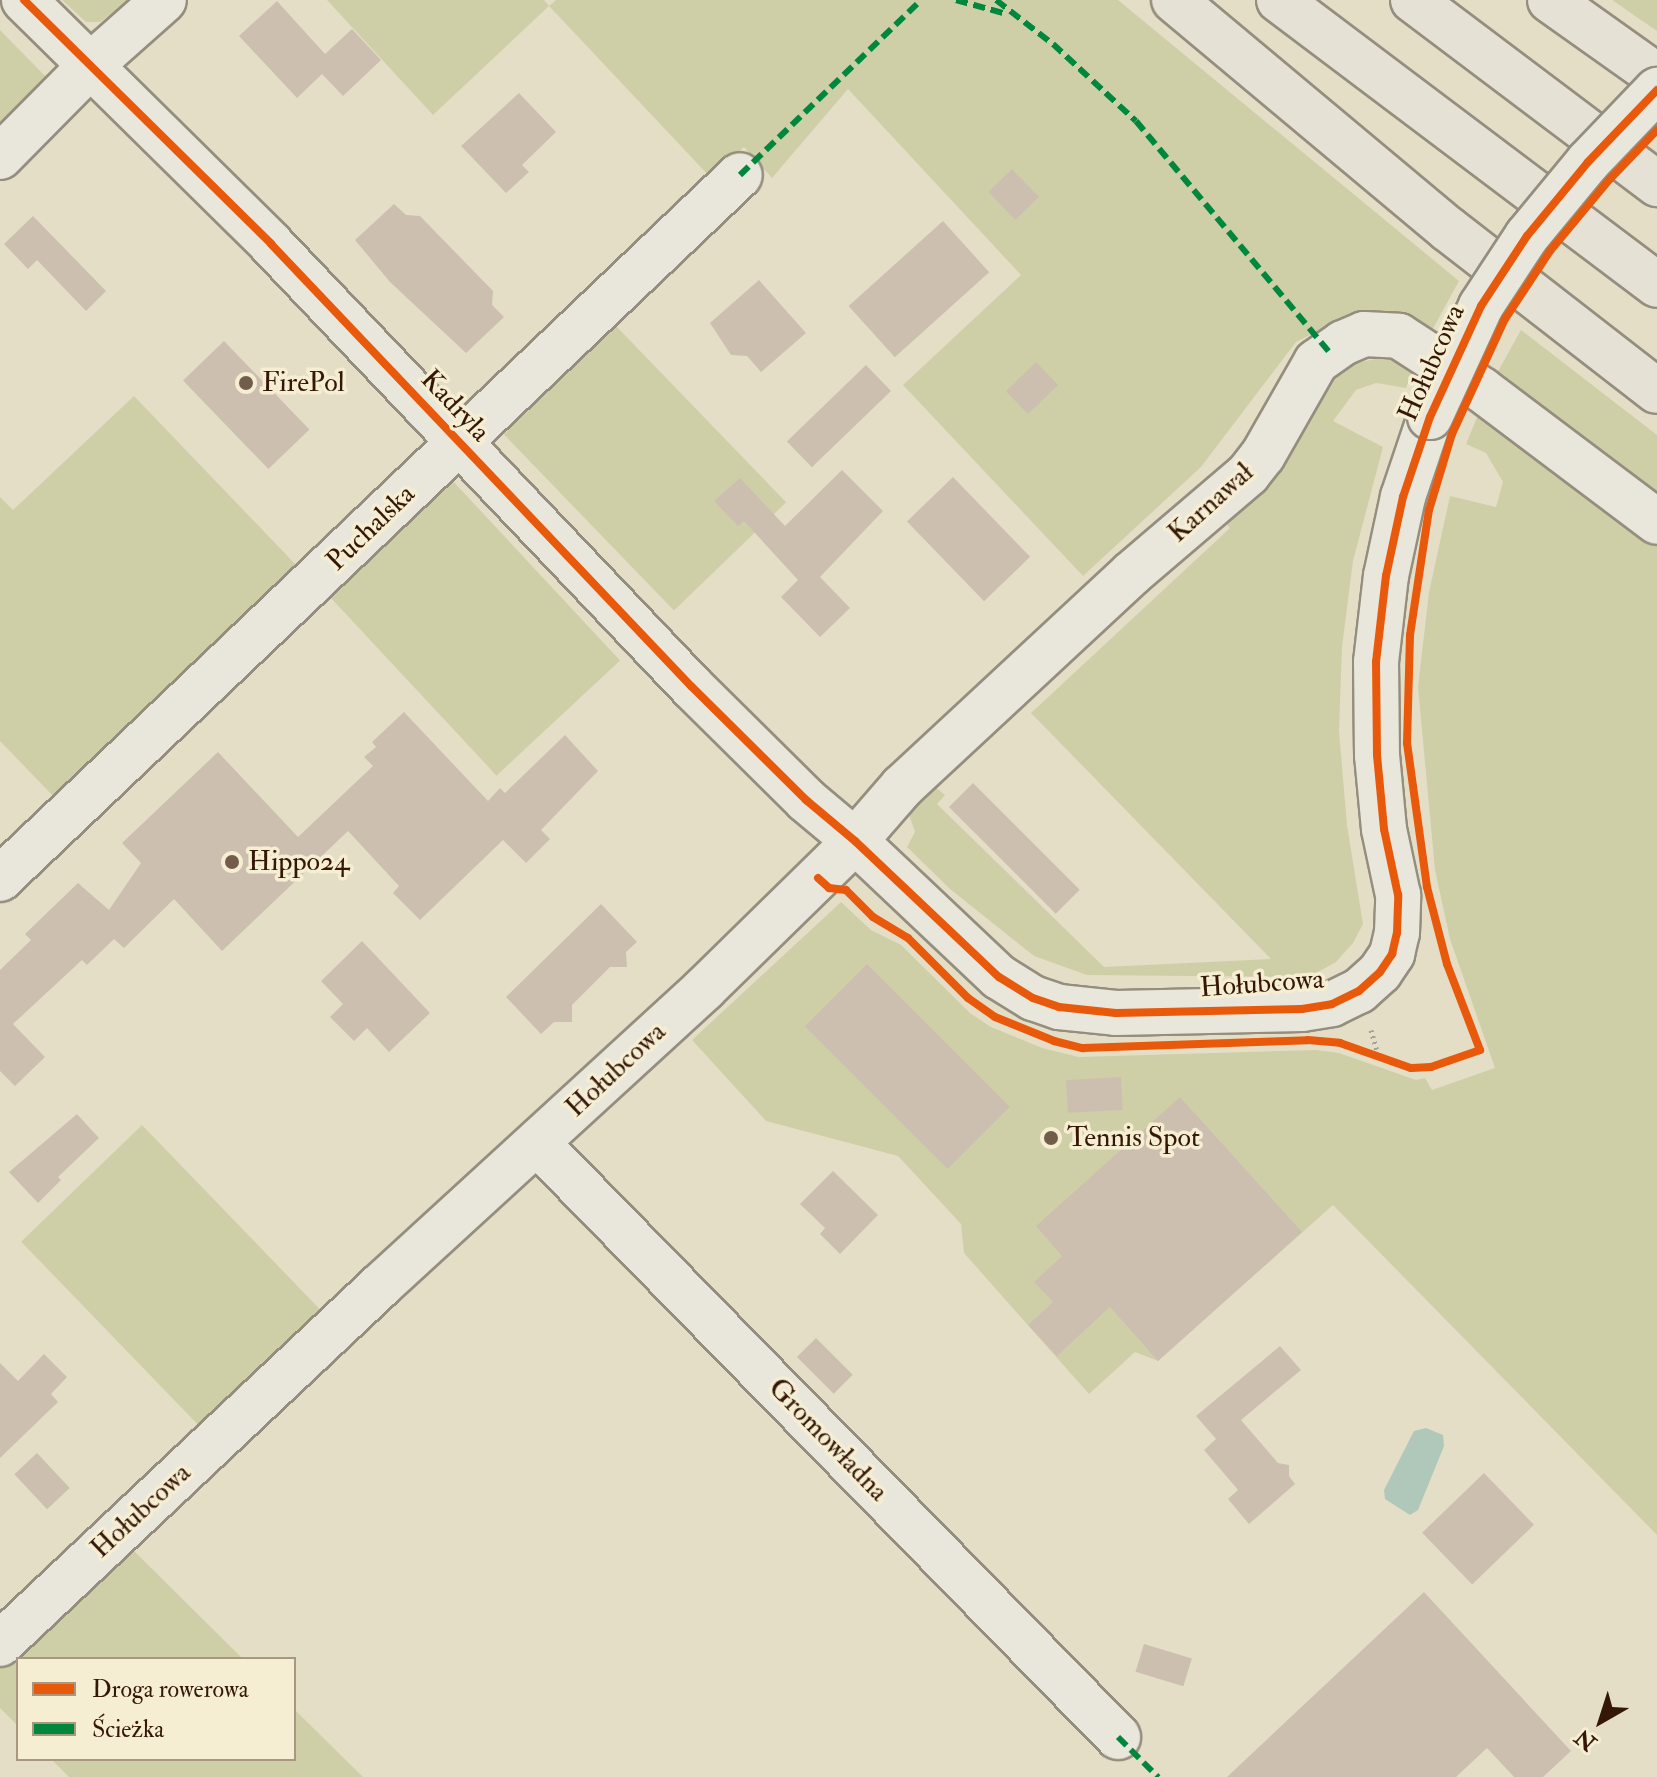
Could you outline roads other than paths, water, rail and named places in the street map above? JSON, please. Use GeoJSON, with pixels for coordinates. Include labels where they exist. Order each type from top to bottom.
{"type":"FeatureCollection","features":[{"type":"Feature","properties":{"kind":"highway"},"geometry":{"type":"LineString","coordinates":[[1174,0],[1448,229],[1657,391]]}},
{"type":"Feature","properties":{"kind":"highway"},"geometry":{"type":"LineString","coordinates":[[1279,0],[1657,285]]}},
{"type":"Feature","properties":{"kind":"highway"},"geometry":{"type":"LineString","coordinates":[[1413,0],[1657,184]]}},
{"type":"Feature","properties":{"kind":"highway"},"geometry":{"type":"LineString","coordinates":[[1550,0],[1657,76]]}},
{"type":"Feature","properties":{"kind":"street","name":"Kadryla"},"geometry":{"type":"LineString","coordinates":[[24,0],[271,244],[692,687],[806,800],[855,841]]}},
{"type":"Feature","properties":{"kind":"street"},"geometry":{"type":"LineString","coordinates":[[0,157],[92,64],[164,0]]}},
{"type":"Feature","properties":{"kind":"street","name":"Hołubcowa"},"geometry":{"type":"LineString","coordinates":[[0,1644],[704,989],[855,841],[999,977],[1033,998],[1059,1007],[1116,1013],[1302,1009],[1332,1004],[1359,991],[1380,972],[1392,954],[1397,933],[1398,895],[1384,829],[1377,755],[1376,662],[1386,576],[1403,497],[1430,417],[1481,306],[1527,236],[1588,162],[1657,90]]}},
{"type":"Feature","properties":{"kind":"street","name":"Puchalska"},"geometry":{"type":"LineString","coordinates":[[0,879],[740,175]]}},
{"type":"Feature","properties":{"kind":"street","name":"Karnawał"},"geometry":{"type":"LineString","coordinates":[[855,841],[925,765],[1131,574],[1248,474],[1263,455],[1316,362],[1343,343],[1364,334],[1399,336],[1482,390],[1657,522]]}},
{"type":"Feature","properties":{"kind":"street","name":"Gromowładna"},"geometry":{"type":"LineString","coordinates":[[537,1143],[1118,1737]]}},
{"type":"Feature","properties":{"kind":"place","name":"FirePol"},"geometry":{"type":"Point","coordinates":[246,383]}},
{"type":"Feature","properties":{"kind":"place","name":"Hippo24"},"geometry":{"type":"Point","coordinates":[232,862]}},
{"type":"Feature","properties":{"kind":"place","name":"Tennis Spot"},"geometry":{"type":"Point","coordinates":[1051,1138]}}]}
